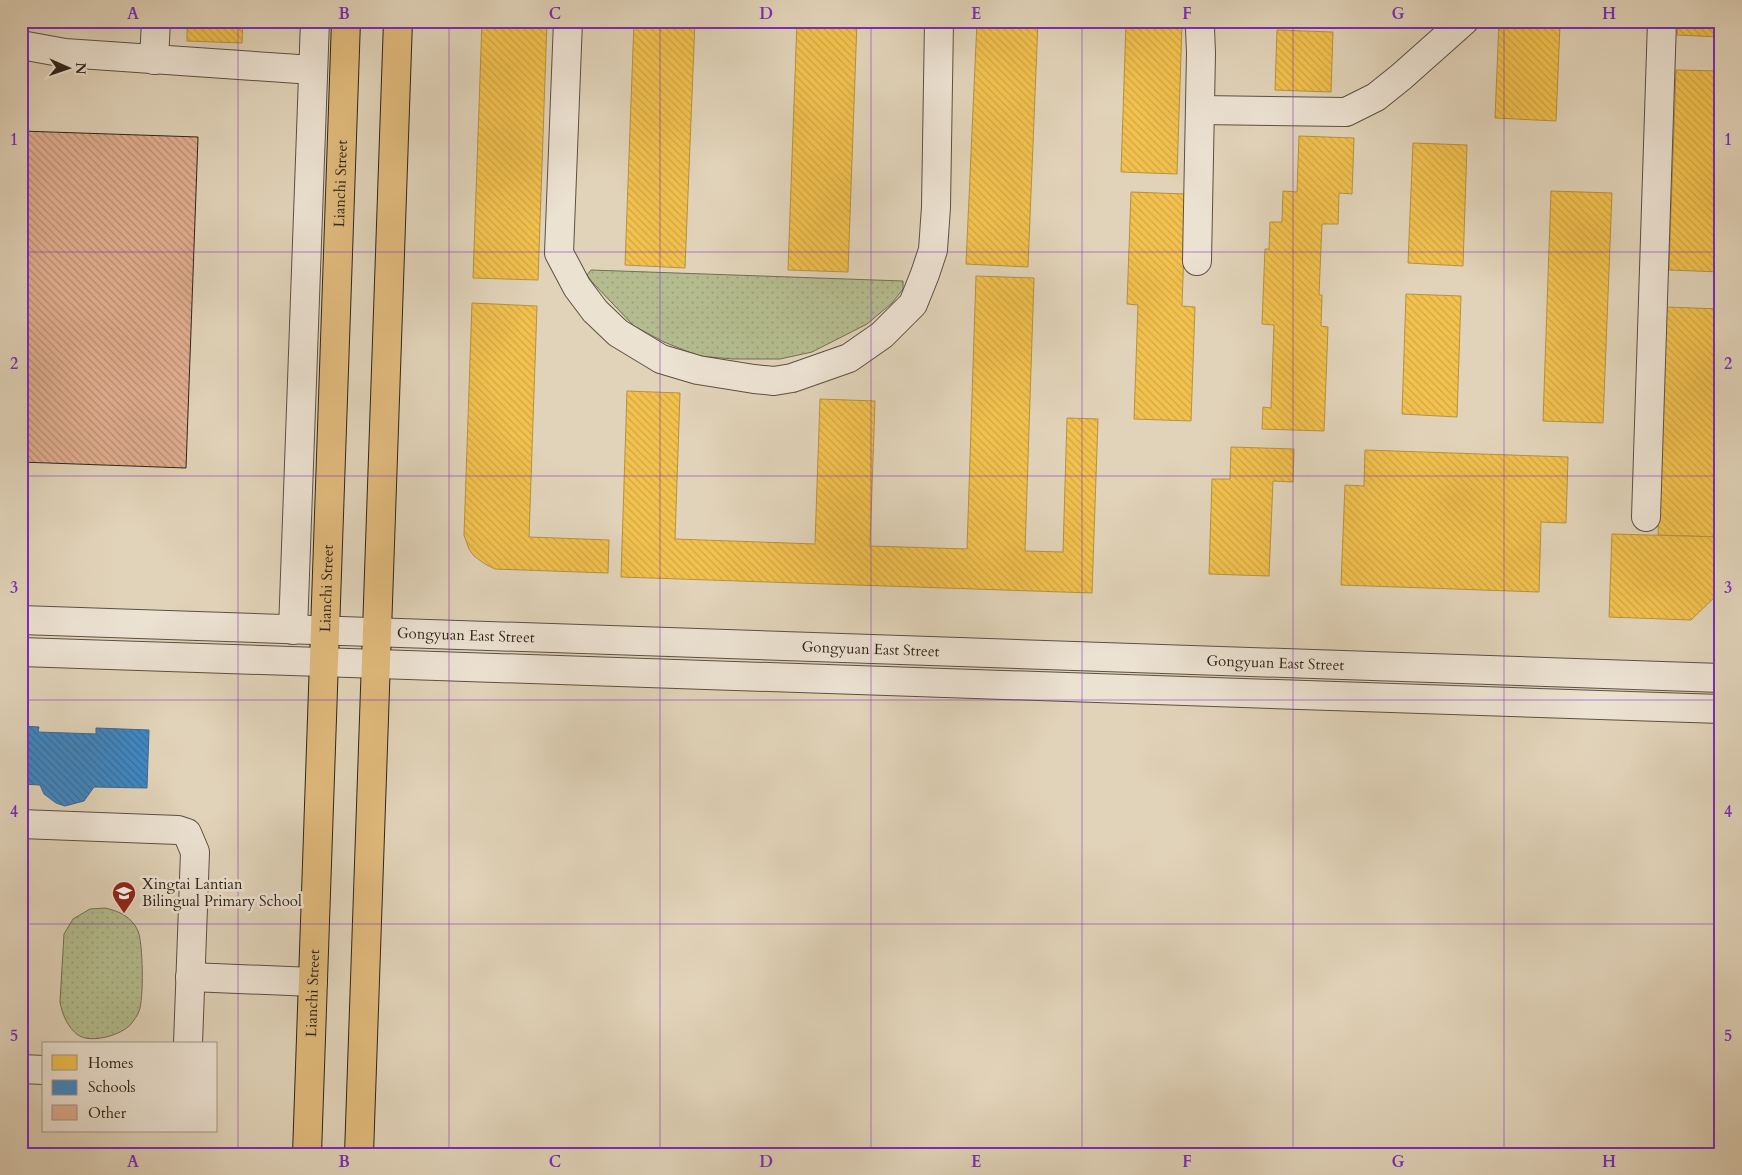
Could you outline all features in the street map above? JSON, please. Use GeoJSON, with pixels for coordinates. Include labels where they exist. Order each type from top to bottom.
{"type":"FeatureCollection","features":[{"type":"Feature","properties":{"kind":"main road","name":"Lianchi Street"},"geometry":{"type":"LineString","coordinates":[[307,1154],[346,21]]}},
{"type":"Feature","properties":{"kind":"main road"},"geometry":{"type":"LineString","coordinates":[[358,1154],[398,21]]}},
{"type":"Feature","properties":{"kind":"street"},"geometry":{"type":"LineString","coordinates":[[154,60],[156,21]]}},
{"type":"Feature","properties":{"kind":"street"},"geometry":{"type":"LineString","coordinates":[[293,630],[315,21]]}},
{"type":"Feature","properties":{"kind":"street"},"geometry":{"type":"LineString","coordinates":[[568,21],[559,254],[577,287],[595,311],[618,334],[660,359],[698,370],[754,380],[774,381],[792,378],[849,358],[882,335],[913,304],[926,274],[933,250],[936,207],[939,21]]}},
{"type":"Feature","properties":{"kind":"street"},"geometry":{"type":"LineString","coordinates":[[1197,261],[1201,53],[1198,21]]}},
{"type":"Feature","properties":{"kind":"street"},"geometry":{"type":"LineString","coordinates":[[1200,110],[1346,112],[1376,97],[1464,21]]}},
{"type":"Feature","properties":{"kind":"street"},"geometry":{"type":"LineString","coordinates":[[1646,517],[1662,21]]}},
{"type":"Feature","properties":{"kind":"street"},"geometry":{"type":"LineString","coordinates":[[21,45],[66,53],[313,70]]}},
{"type":"Feature","properties":{"kind":"street","name":"Gongyuan East Street"},"geometry":{"type":"LineString","coordinates":[[21,620],[1721,678]]}},
{"type":"Feature","properties":{"kind":"street","name":"Gongyuan East Street"},"geometry":{"type":"LineString","coordinates":[[21,652],[1721,710]]}},
{"type":"Feature","properties":{"kind":"street"},"geometry":{"type":"LineString","coordinates":[[21,824],[178,830],[186,833],[195,852],[188,1042]]}},
{"type":"Feature","properties":{"kind":"street"},"geometry":{"type":"LineString","coordinates":[[190,977],[313,982]]}},
{"type":"Feature","properties":{"kind":"street"},"geometry":{"type":"LineString","coordinates":[[21,1069],[42,1070]]}},
{"type":"Feature","properties":{"kind":"green space"},"geometry":{"type":"Polygon","coordinates":[[[591,270],[903,281],[903,289],[892,303],[867,324],[812,352],[780,359],[733,359],[699,356],[664,342],[634,326],[592,282],[587,275],[591,270]]]}},
{"type":"Feature","properties":{"kind":"green space"},"geometry":{"type":"Polygon","coordinates":[[[105,908],[124,915],[138,931],[142,958],[141,1005],[136,1018],[121,1032],[106,1037],[90,1039],[78,1035],[71,1029],[61,1007],[64,934],[73,919],[90,909],[105,908]]]}},
{"type":"Feature","properties":{"kind":"building: Homes"},"geometry":{"type":"Polygon","coordinates":[[[187,21],[243,21],[242,43],[187,41],[187,21]]]}},
{"type":"Feature","properties":{"kind":"building: Homes"},"geometry":{"type":"Polygon","coordinates":[[[482,21],[547,21],[538,280],[473,278],[482,21]]]}},
{"type":"Feature","properties":{"kind":"building: Homes"},"geometry":{"type":"Polygon","coordinates":[[[634,21],[695,21],[685,268],[625,265],[634,21]]]}},
{"type":"Feature","properties":{"kind":"building: Homes"},"geometry":{"type":"Polygon","coordinates":[[[797,21],[857,21],[848,272],[788,270],[797,21]]]}},
{"type":"Feature","properties":{"kind":"building: Homes"},"geometry":{"type":"Polygon","coordinates":[[[977,21],[1038,21],[1028,267],[966,264],[977,21]]]}},
{"type":"Feature","properties":{"kind":"building: Homes"},"geometry":{"type":"Polygon","coordinates":[[[1678,21],[1721,21],[1721,37],[1677,35],[1678,21]]]}},
{"type":"Feature","properties":{"kind":"building: Homes"},"geometry":{"type":"Polygon","coordinates":[[[1499,22],[1560,25],[1556,121],[1495,118],[1499,22]]]}},
{"type":"Feature","properties":{"kind":"building: Homes"},"geometry":{"type":"Polygon","coordinates":[[[1126,23],[1182,25],[1177,174],[1121,172],[1126,23]]]}},
{"type":"Feature","properties":{"kind":"building: Homes"},"geometry":{"type":"Polygon","coordinates":[[[1277,30],[1333,32],[1331,92],[1275,90],[1277,30]]]}},
{"type":"Feature","properties":{"kind":"building: Homes"},"geometry":{"type":"Polygon","coordinates":[[[1676,70],[1721,71],[1721,272],[1669,270],[1676,70]]]}},
{"type":"Feature","properties":{"kind":"building: Homes"},"geometry":{"type":"Polygon","coordinates":[[[1299,136],[1354,138],[1352,194],[1339,193],[1338,224],[1322,224],[1319,295],[1322,295],[1321,326],[1328,327],[1324,431],[1262,429],[1263,407],[1271,408],[1274,325],[1262,324],[1265,249],[1269,249],[1270,222],[1282,222],[1283,191],[1297,192],[1299,136]]]}},
{"type":"Feature","properties":{"kind":"building: Homes"},"geometry":{"type":"Polygon","coordinates":[[[1413,143],[1467,145],[1463,266],[1408,263],[1413,143]]]}},
{"type":"Feature","properties":{"kind":"building: Homes"},"geometry":{"type":"Polygon","coordinates":[[[1551,191],[1612,193],[1603,423],[1543,421],[1551,191]]]}},
{"type":"Feature","properties":{"kind":"building: Homes"},"geometry":{"type":"Polygon","coordinates":[[[1131,192],[1186,194],[1182,306],[1195,307],[1191,421],[1134,419],[1138,305],[1127,304],[1131,192]]]}},
{"type":"Feature","properties":{"kind":"building: Homes"},"geometry":{"type":"Polygon","coordinates":[[[976,276],[1034,278],[1025,551],[1063,552],[1067,418],[1098,419],[1092,593],[621,577],[627,391],[680,393],[675,539],[815,544],[820,399],[875,401],[870,546],[967,549],[976,276]]]}},
{"type":"Feature","properties":{"kind":"building: Homes"},"geometry":{"type":"Polygon","coordinates":[[[1406,294],[1461,296],[1457,417],[1402,414],[1406,294]]]}},
{"type":"Feature","properties":{"kind":"building: Homes"},"geometry":{"type":"Polygon","coordinates":[[[472,303],[537,306],[529,537],[609,540],[608,573],[495,569],[474,556],[469,549],[464,535],[472,303]]]}},
{"type":"Feature","properties":{"kind":"building: Homes"},"geometry":{"type":"Polygon","coordinates":[[[1666,307],[1721,309],[1721,537],[1658,535],[1666,307]]]}},
{"type":"Feature","properties":{"kind":"building: Homes"},"geometry":{"type":"Polygon","coordinates":[[[1231,447],[1294,449],[1293,482],[1273,481],[1269,576],[1209,574],[1212,479],[1230,479],[1231,447]]]}},
{"type":"Feature","properties":{"kind":"building: Homes"},"geometry":{"type":"Polygon","coordinates":[[[1365,450],[1568,457],[1566,523],[1541,522],[1539,592],[1341,585],[1345,485],[1364,486],[1365,450]]]}},
{"type":"Feature","properties":{"kind":"building: Homes"},"geometry":{"type":"Polygon","coordinates":[[[1612,534],[1721,537],[1719,593],[1691,620],[1609,617],[1612,534]]]}},
{"type":"Feature","properties":{"kind":"building: Schools"},"geometry":{"type":"Polygon","coordinates":[[[21,726],[39,727],[38,732],[96,734],[96,728],[149,730],[147,788],[94,787],[84,801],[65,806],[56,803],[44,794],[40,785],[21,784],[21,726]]]}},
{"type":"Feature","properties":{"kind":"building: Other"},"geometry":{"type":"Polygon","coordinates":[[[21,131],[198,137],[186,468],[21,462],[21,131]]]}},
{"type":"Feature","properties":{"kind":"place","name":"Xingtai Lantian Bilingual Primary School"},"geometry":{"type":"Point","coordinates":[124,914]}}]}
